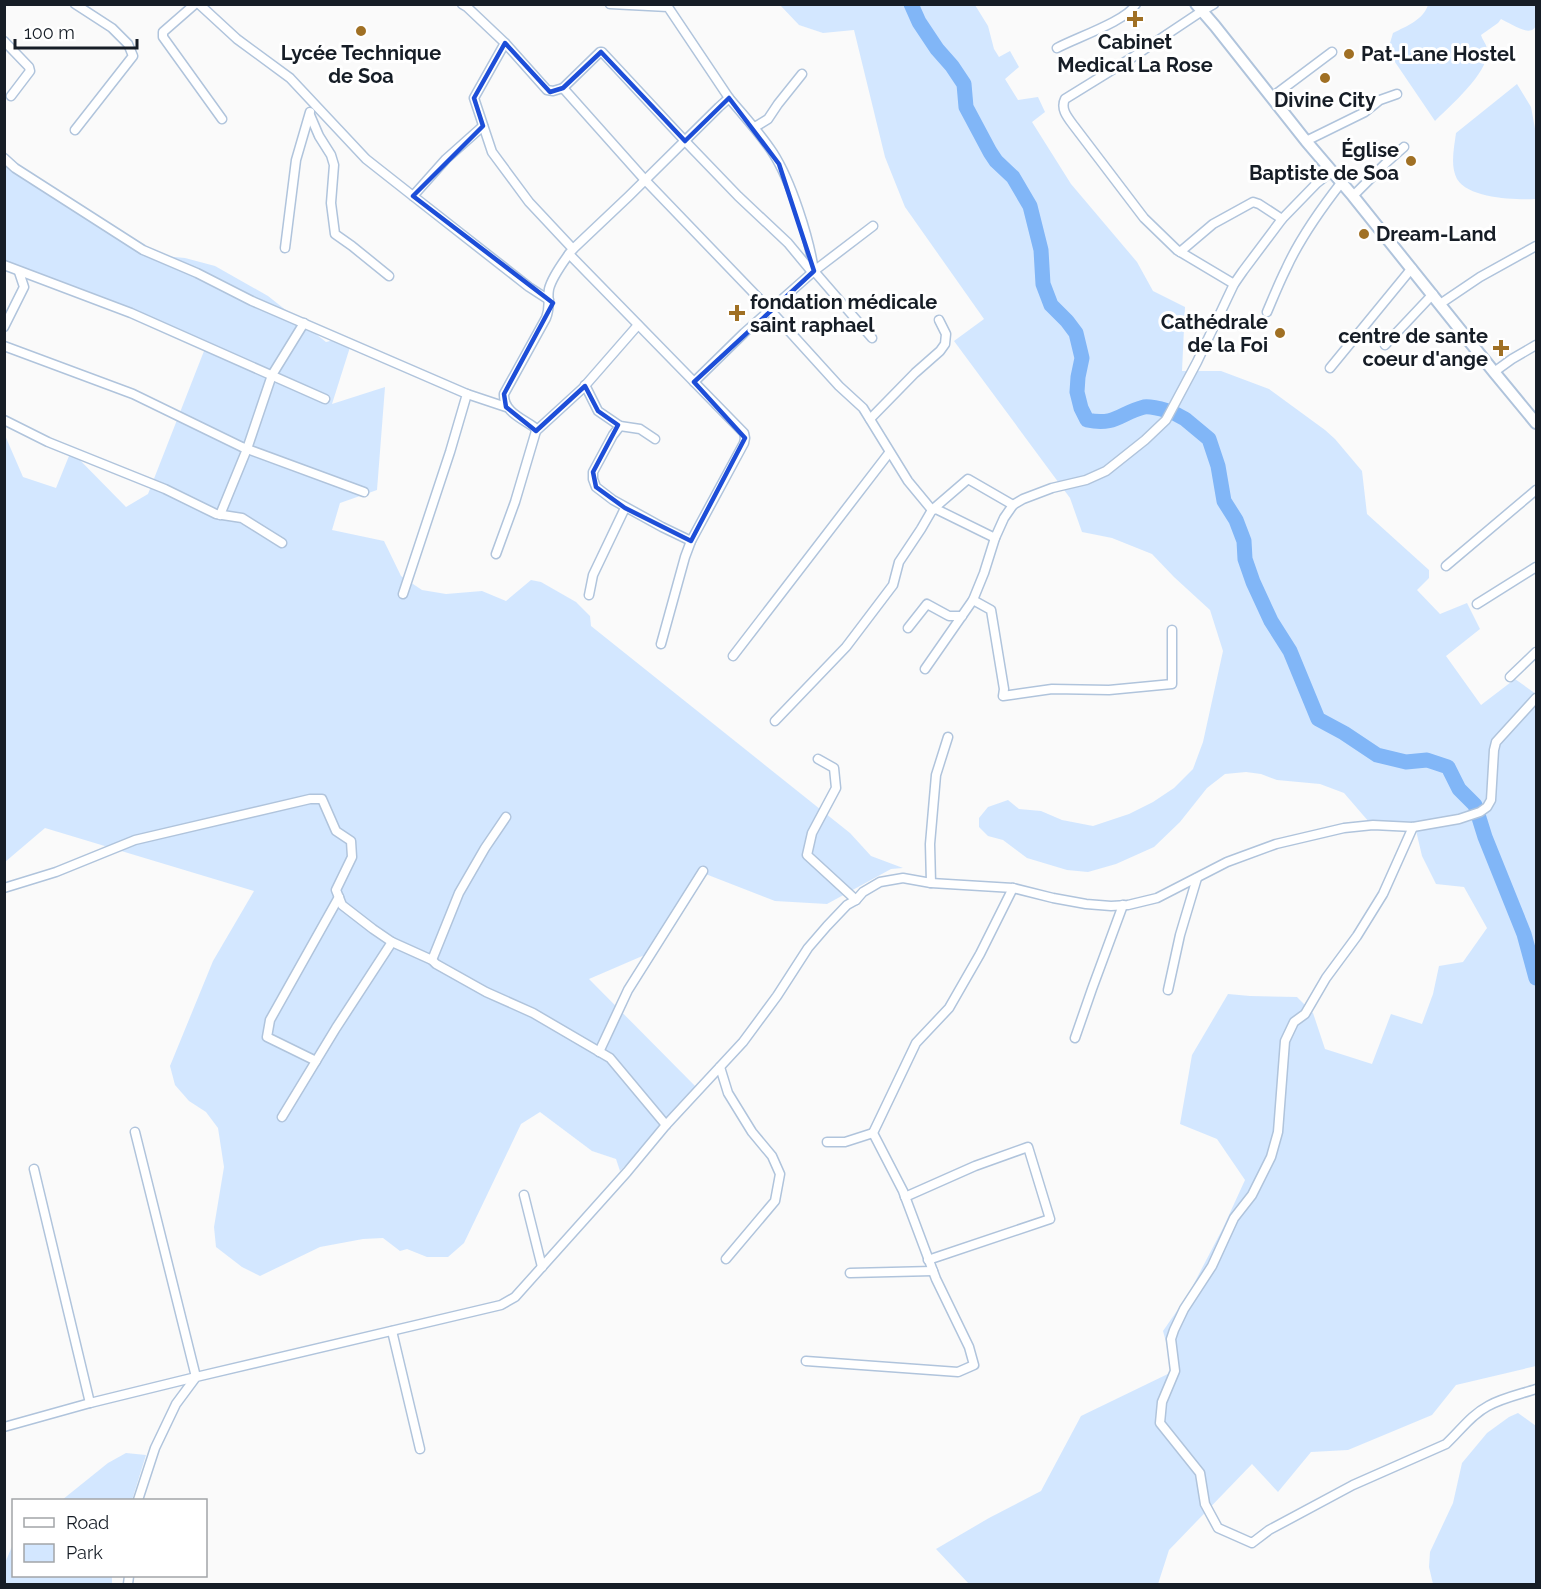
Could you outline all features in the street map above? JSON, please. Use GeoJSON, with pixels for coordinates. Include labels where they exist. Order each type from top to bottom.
{"type":"FeatureCollection","features":[{"type":"Feature","properties":{"kind":"main road"},"geometry":{"type":"LineString","coordinates":[[1199,8],[1536,423]]}},
{"type":"Feature","properties":{"kind":"street"},"geometry":{"type":"LineString","coordinates":[[75,4],[112,28],[128,44],[133,56],[75,130]]}},
{"type":"Feature","properties":{"kind":"street"},"geometry":{"type":"LineString","coordinates":[[222,119],[163,37],[163,32],[197,4],[237,39],[290,78],[366,159],[523,283],[549,300]]}},
{"type":"Feature","properties":{"kind":"street"},"geometry":{"type":"LineString","coordinates":[[462,4],[505,43],[547,90],[563,88],[601,52],[684,141],[788,243],[872,338]]}},
{"type":"Feature","properties":{"kind":"street"},"geometry":{"type":"LineString","coordinates":[[610,4],[668,7],[729,99],[755,128],[773,153],[795,201],[812,255],[813,271]]}},
{"type":"Feature","properties":{"kind":"street"},"geometry":{"type":"LineString","coordinates":[[1057,48],[1116,20],[1134,9],[1136,4]]}},
{"type":"Feature","properties":{"kind":"street"},"geometry":{"type":"LineString","coordinates":[[1214,4],[1199,8],[1133,57],[1065,99],[1063,105],[1066,115],[1144,218],[1180,252],[1234,284]]}},
{"type":"Feature","properties":{"kind":"street"},"geometry":{"type":"LineString","coordinates":[[4,41],[29,67],[30,71],[11,96]]}},
{"type":"Feature","properties":{"kind":"street"},"geometry":{"type":"LineString","coordinates":[[505,43],[474,98],[489,147],[529,202],[571,251],[638,325],[744,433],[744,443],[691,541],[661,644]]}},
{"type":"Feature","properties":{"kind":"street"},"geometry":{"type":"LineString","coordinates":[[1272,97],[1332,52]]}},
{"type":"Feature","properties":{"kind":"street"},"geometry":{"type":"LineString","coordinates":[[755,128],[768,119],[802,74]]}},
{"type":"Feature","properties":{"kind":"street"},"geometry":{"type":"LineString","coordinates":[[563,88],[645,180],[862,408],[908,481],[932,510]]}},
{"type":"Feature","properties":{"kind":"street"},"geometry":{"type":"LineString","coordinates":[[1306,141],[1365,112],[1380,100],[1397,94]]}},
{"type":"Feature","properties":{"kind":"street"},"geometry":{"type":"LineString","coordinates":[[507,407],[504,394],[550,310],[550,285],[571,251],[719,106],[729,99]]}},
{"type":"Feature","properties":{"kind":"street"},"geometry":{"type":"LineString","coordinates":[[285,248],[296,160],[313,103]]}},
{"type":"Feature","properties":{"kind":"street"},"geometry":{"type":"LineString","coordinates":[[310,115],[334,165],[331,203],[334,234],[389,276]]}},
{"type":"Feature","properties":{"kind":"street"},"geometry":{"type":"LineString","coordinates":[[413,196],[446,159],[483,126]]}},
{"type":"Feature","properties":{"kind":"street"},"geometry":{"type":"LineString","coordinates":[[1353,196],[1404,147]]}},
{"type":"Feature","properties":{"kind":"street"},"geometry":{"type":"LineString","coordinates":[[4,158],[15,168],[143,250],[197,273],[252,301],[467,394],[507,407],[536,431]]}},
{"type":"Feature","properties":{"kind":"street"},"geometry":{"type":"LineString","coordinates":[[926,669],[973,600],[995,538],[1013,505],[1052,488],[1086,480],[1106,471],[1126,457],[1166,420],[1234,284],[1282,219],[1331,172]]}},
{"type":"Feature","properties":{"kind":"street"},"geometry":{"type":"LineString","coordinates":[[1267,312],[1287,266],[1310,226],[1341,183]]}},
{"type":"Feature","properties":{"kind":"street"},"geometry":{"type":"LineString","coordinates":[[1180,252],[1213,224],[1253,202],[1282,219]]}},
{"type":"Feature","properties":{"kind":"street"},"geometry":{"type":"LineString","coordinates":[[694,382],[813,271],[873,226]]}},
{"type":"Feature","properties":{"kind":"street"},"geometry":{"type":"LineString","coordinates":[[1440,304],[1480,277],[1536,246]]}},
{"type":"Feature","properties":{"kind":"street"},"geometry":{"type":"LineString","coordinates":[[4,265],[131,313],[326,399]]}},
{"type":"Feature","properties":{"kind":"street"},"geometry":{"type":"LineString","coordinates":[[1329,368],[1412,268]]}},
{"type":"Feature","properties":{"kind":"street"},"geometry":{"type":"LineString","coordinates":[[4,327],[24,287],[19,272]]}},
{"type":"Feature","properties":{"kind":"street"},"geometry":{"type":"LineString","coordinates":[[1385,345],[1433,294]]}},
{"type":"Feature","properties":{"kind":"street"},"geometry":{"type":"LineString","coordinates":[[870,420],[945,344],[946,334],[939,320]]}},
{"type":"Feature","properties":{"kind":"street"},"geometry":{"type":"LineString","coordinates":[[220,515],[247,449],[272,375],[304,323]]}},
{"type":"Feature","properties":{"kind":"street"},"geometry":{"type":"LineString","coordinates":[[496,554],[515,502],[536,431],[585,385],[638,325]]}},
{"type":"Feature","properties":{"kind":"street"},"geometry":{"type":"LineString","coordinates":[[1494,372],[1536,345]]}},
{"type":"Feature","properties":{"kind":"street"},"geometry":{"type":"LineString","coordinates":[[4,346],[133,394],[247,449],[364,492]]}},
{"type":"Feature","properties":{"kind":"street"},"geometry":{"type":"LineString","coordinates":[[585,385],[598,411],[620,426],[640,429],[655,439]]}},
{"type":"Feature","properties":{"kind":"street"},"geometry":{"type":"LineString","coordinates":[[403,594],[467,394]]}},
{"type":"Feature","properties":{"kind":"street"},"geometry":{"type":"LineString","coordinates":[[4,420],[48,442],[165,489],[216,514],[242,518],[282,543]]}},
{"type":"Feature","properties":{"kind":"street"},"geometry":{"type":"LineString","coordinates":[[620,426],[593,472],[596,487],[625,508],[691,541]]}},
{"type":"Feature","properties":{"kind":"street"},"geometry":{"type":"LineString","coordinates":[[733,656],[889,453]]}},
{"type":"Feature","properties":{"kind":"street"},"geometry":{"type":"LineString","coordinates":[[775,721],[846,647],[893,585],[899,562],[932,510],[968,479],[1013,505]]}},
{"type":"Feature","properties":{"kind":"street"},"geometry":{"type":"LineString","coordinates":[[1446,566],[1536,490]]}},
{"type":"Feature","properties":{"kind":"street"},"geometry":{"type":"LineString","coordinates":[[589,595],[592,575],[625,508]]}},
{"type":"Feature","properties":{"kind":"street"},"geometry":{"type":"LineString","coordinates":[[932,510],[936,509],[995,538]]}},
{"type":"Feature","properties":{"kind":"street"},"geometry":{"type":"LineString","coordinates":[[1477,604],[1536,567]]}},
{"type":"Feature","properties":{"kind":"street"},"geometry":{"type":"LineString","coordinates":[[973,600],[991,610],[1004,689],[1003,696],[1052,689],[1109,690],[1172,684],[1172,630]]}},
{"type":"Feature","properties":{"kind":"street"},"geometry":{"type":"LineString","coordinates":[[908,628],[927,604],[950,616],[962,616]]}},
{"type":"Feature","properties":{"kind":"street"},"geometry":{"type":"LineString","coordinates":[[1510,677],[1536,652]]}},
{"type":"Feature","properties":{"kind":"street"},"geometry":{"type":"LineString","coordinates":[[4,1427],[90,1403],[501,1305],[515,1297],[666,1125],[743,1042],[777,996],[808,948],[827,926],[847,905],[880,882],[903,878],[931,883],[1014,888],[1086,904],[1123,905],[1157,898],[1227,862],[1258,850],[1315,834],[1373,825],[1413,827],[1459,819],[1480,812],[1487,807],[1491,800],[1496,742],[1536,698]]}},
{"type":"Feature","properties":{"kind":"street"},"geometry":{"type":"LineString","coordinates":[[931,883],[930,844],[936,775],[948,736]]}},
{"type":"Feature","properties":{"kind":"street"},"geometry":{"type":"LineString","coordinates":[[818,759],[834,768],[836,788],[812,833],[807,855],[856,900]]}},
{"type":"Feature","properties":{"kind":"street"},"geometry":{"type":"LineString","coordinates":[[4,888],[56,872],[135,840],[310,799],[322,799],[336,831],[351,841],[352,857],[336,890],[342,905],[392,942],[432,960],[486,992],[532,1013],[610,1058],[666,1125]]}},
{"type":"Feature","properties":{"kind":"street"},"geometry":{"type":"LineString","coordinates":[[432,960],[459,893],[506,817]]}},
{"type":"Feature","properties":{"kind":"street"},"geometry":{"type":"LineString","coordinates":[[1413,827],[1383,894],[1357,936],[1326,978],[1305,1014],[1294,1022],[1285,1041],[1278,1132],[1271,1157],[1252,1195],[1234,1218],[1212,1266],[1184,1309],[1174,1330],[1171,1340],[1174,1371],[1162,1402],[1160,1423],[1200,1473],[1206,1504],[1218,1528],[1252,1543],[1269,1530],[1353,1485],[1446,1444],[1471,1418],[1488,1406],[1536,1389]]}},
{"type":"Feature","properties":{"kind":"street"},"geometry":{"type":"LineString","coordinates":[[599,1052],[628,990],[703,871]]}},
{"type":"Feature","properties":{"kind":"street"},"geometry":{"type":"LineString","coordinates":[[1168,990],[1180,935],[1197,878]]}},
{"type":"Feature","properties":{"kind":"street"},"geometry":{"type":"LineString","coordinates":[[827,1142],[845,1142],[873,1133],[916,1043],[949,1008],[1014,888]]}},
{"type":"Feature","properties":{"kind":"street"},"geometry":{"type":"LineString","coordinates":[[316,1061],[267,1036],[270,1020],[339,897]]}},
{"type":"Feature","properties":{"kind":"street"},"geometry":{"type":"LineString","coordinates":[[1075,1038],[1123,905]]}},
{"type":"Feature","properties":{"kind":"street"},"geometry":{"type":"LineString","coordinates":[[282,1117],[392,942]]}},
{"type":"Feature","properties":{"kind":"street"},"geometry":{"type":"LineString","coordinates":[[720,1067],[728,1093],[752,1132],[771,1156],[780,1174],[775,1201],[726,1259]]}},
{"type":"Feature","properties":{"kind":"street"},"geometry":{"type":"LineString","coordinates":[[135,1132],[196,1377]]}},
{"type":"Feature","properties":{"kind":"street"},"geometry":{"type":"LineString","coordinates":[[806,1361],[958,1372],[974,1365],[969,1347],[928,1260],[905,1197],[873,1133]]}},
{"type":"Feature","properties":{"kind":"street"},"geometry":{"type":"LineString","coordinates":[[905,1197],[975,1166],[1028,1147],[1050,1219],[928,1260]]}},
{"type":"Feature","properties":{"kind":"street"},"geometry":{"type":"LineString","coordinates":[[34,1170],[90,1403]]}},
{"type":"Feature","properties":{"kind":"street"},"geometry":{"type":"LineString","coordinates":[[525,1195],[542,1267]]}},
{"type":"Feature","properties":{"kind":"street"},"geometry":{"type":"LineString","coordinates":[[850,1273],[933,1271]]}},
{"type":"Feature","properties":{"kind":"street"},"geometry":{"type":"LineString","coordinates":[[392,1331],[420,1449]]}},
{"type":"Feature","properties":{"kind":"street"},"geometry":{"type":"LineString","coordinates":[[138,1499],[155,1448],[176,1404],[196,1377]]}},
{"type":"Feature","properties":{"kind":"highlighted area"},"geometry":{"type":"Polygon","coordinates":[[[505,43],[550,92],[563,88],[601,52],[685,141],[729,98],[779,164],[814,271],[694,382],[745,438],[691,541],[625,508],[596,487],[593,472],[618,425],[598,411],[585,386],[536,431],[506,407],[504,394],[553,303],[413,196],[483,126],[474,98],[505,43]]]}},
{"type":"Feature","properties":{"kind":"green space"},"geometry":{"type":"Polygon","coordinates":[[[780,5],[975,5],[988,26],[994,49],[999,57],[1010,51],[1019,67],[1005,79],[1018,100],[1038,97],[1045,112],[1032,122],[1071,184],[1137,262],[1153,291],[1185,307],[1182,371],[1221,371],[1269,389],[1335,439],[1362,471],[1367,514],[1429,570],[1429,578],[1417,590],[1440,614],[1467,603],[1480,629],[1446,656],[1481,705],[1515,679],[1536,694],[1536,1366],[1456,1385],[1432,1415],[1348,1450],[1311,1452],[1278,1492],[1252,1464],[1169,1550],[1158,1584],[969,1584],[936,1549],[1041,1491],[1081,1416],[1174,1371],[1163,1331],[1188,1295],[1245,1180],[1217,1139],[1180,1124],[1192,1055],[1228,994],[1297,997],[1313,1013],[1325,1049],[1372,1064],[1391,1014],[1422,1024],[1433,994],[1439,966],[1463,962],[1487,928],[1464,887],[1436,884],[1422,856],[1414,822],[1369,822],[1344,793],[1320,784],[1277,780],[1261,774],[1246,772],[1225,774],[1207,788],[1180,822],[1154,847],[1116,864],[1088,872],[1067,870],[1027,858],[1003,840],[988,836],[979,827],[979,818],[988,807],[1008,800],[1019,809],[1041,811],[1062,820],[1093,826],[1129,814],[1174,788],[1193,769],[1203,742],[1223,651],[1210,610],[1152,554],[1112,538],[1082,532],[1070,498],[954,341],[984,319],[905,207],[885,157],[854,30],[823,33],[799,25],[780,5]]]}},
{"type":"Feature","properties":{"kind":"green space"},"geometry":{"type":"Polygon","coordinates":[[[1428,5],[1536,5],[1537,12],[1536,25],[1530,31],[1520,29],[1501,19],[1481,35],[1487,48],[1487,57],[1483,67],[1469,87],[1435,121],[1395,62],[1390,43],[1393,33],[1418,19],[1428,5]]]}},
{"type":"Feature","properties":{"kind":"green space"},"geometry":{"type":"Polygon","coordinates":[[[1517,84],[1531,107],[1536,134],[1536,199],[1494,197],[1472,191],[1457,179],[1454,168],[1456,133],[1517,84]]]}},
{"type":"Feature","properties":{"kind":"green space"},"geometry":{"type":"Polygon","coordinates":[[[5,153],[22,170],[154,255],[185,258],[215,266],[268,296],[326,342],[347,337],[351,344],[332,404],[385,387],[377,490],[340,503],[332,530],[384,541],[401,576],[422,590],[446,594],[482,591],[506,601],[531,580],[541,582],[576,602],[590,616],[591,626],[850,833],[871,856],[903,868],[891,869],[827,904],[775,901],[703,873],[654,951],[589,979],[699,1090],[620,1171],[616,1159],[592,1151],[540,1112],[521,1124],[464,1243],[448,1257],[427,1257],[407,1249],[400,1251],[383,1238],[363,1239],[320,1247],[260,1276],[242,1267],[216,1247],[214,1227],[224,1167],[218,1128],[206,1112],[189,1101],[175,1085],[170,1066],[213,961],[254,891],[45,828],[5,862],[4,433],[23,477],[56,488],[71,451],[126,507],[148,494],[204,351],[180,334],[5,266],[5,153]]]}},
{"type":"Feature","properties":{"kind":"green space"},"geometry":{"type":"Polygon","coordinates":[[[1518,1413],[1536,1426],[1536,1584],[1433,1584],[1429,1567],[1430,1552],[1453,1503],[1462,1463],[1487,1433],[1518,1413]]]}},
{"type":"Feature","properties":{"kind":"green space"},"geometry":{"type":"Polygon","coordinates":[[[126,1453],[146,1455],[132,1499],[63,1499],[108,1463],[126,1453]]]}},
{"type":"Feature","properties":{"kind":"green space"},"geometry":{"type":"Polygon","coordinates":[[[12,1546],[12,1577],[112,1577],[112,1584],[5,1584],[5,1563],[12,1546]]]}},
{"type":"Feature","properties":{"kind":"waterway"},"geometry":{"type":"LineString","coordinates":[[911,4],[919,22],[964,84],[966,107],[990,152],[1013,177],[1030,206],[1041,250],[1043,284],[1051,305],[1076,333],[1082,358],[1077,392],[1087,420],[1111,420],[1144,407],[1168,411]]}},
{"type":"Feature","properties":{"kind":"waterway"},"geometry":{"type":"LineString","coordinates":[[1172,412],[1185,419],[1209,439],[1218,466],[1224,501],[1236,520],[1244,541],[1245,559],[1253,582],[1271,621],[1290,651],[1318,719],[1377,755],[1406,762],[1427,760],[1448,767],[1459,789],[1475,805],[1485,837],[1524,934],[1536,978]]}},
{"type":"Feature","properties":{"kind":"place","name":"Cabinet Medical La Rose"},"geometry":{"type":"Point","coordinates":[1135,19]}},
{"type":"Feature","properties":{"kind":"place","name":"Lycée Technique de Soa"},"geometry":{"type":"Point","coordinates":[361,31]}},
{"type":"Feature","properties":{"kind":"place","name":"Pat-Lane Hostel"},"geometry":{"type":"Point","coordinates":[1349,54]}},
{"type":"Feature","properties":{"kind":"place","name":"Divine City"},"geometry":{"type":"Point","coordinates":[1325,78]}},
{"type":"Feature","properties":{"kind":"place","name":"Église Baptiste de Soa"},"geometry":{"type":"Point","coordinates":[1411,161]}},
{"type":"Feature","properties":{"kind":"place","name":"Dream-Land"},"geometry":{"type":"Point","coordinates":[1364,234]}},
{"type":"Feature","properties":{"kind":"place","name":"fondation médicale saint raphael"},"geometry":{"type":"Point","coordinates":[737,313]}},
{"type":"Feature","properties":{"kind":"place","name":"Cathédrale de la Foi"},"geometry":{"type":"Point","coordinates":[1280,333]}},
{"type":"Feature","properties":{"kind":"place","name":"centre de sante coeur d'ange"},"geometry":{"type":"Point","coordinates":[1501,348]}}]}
